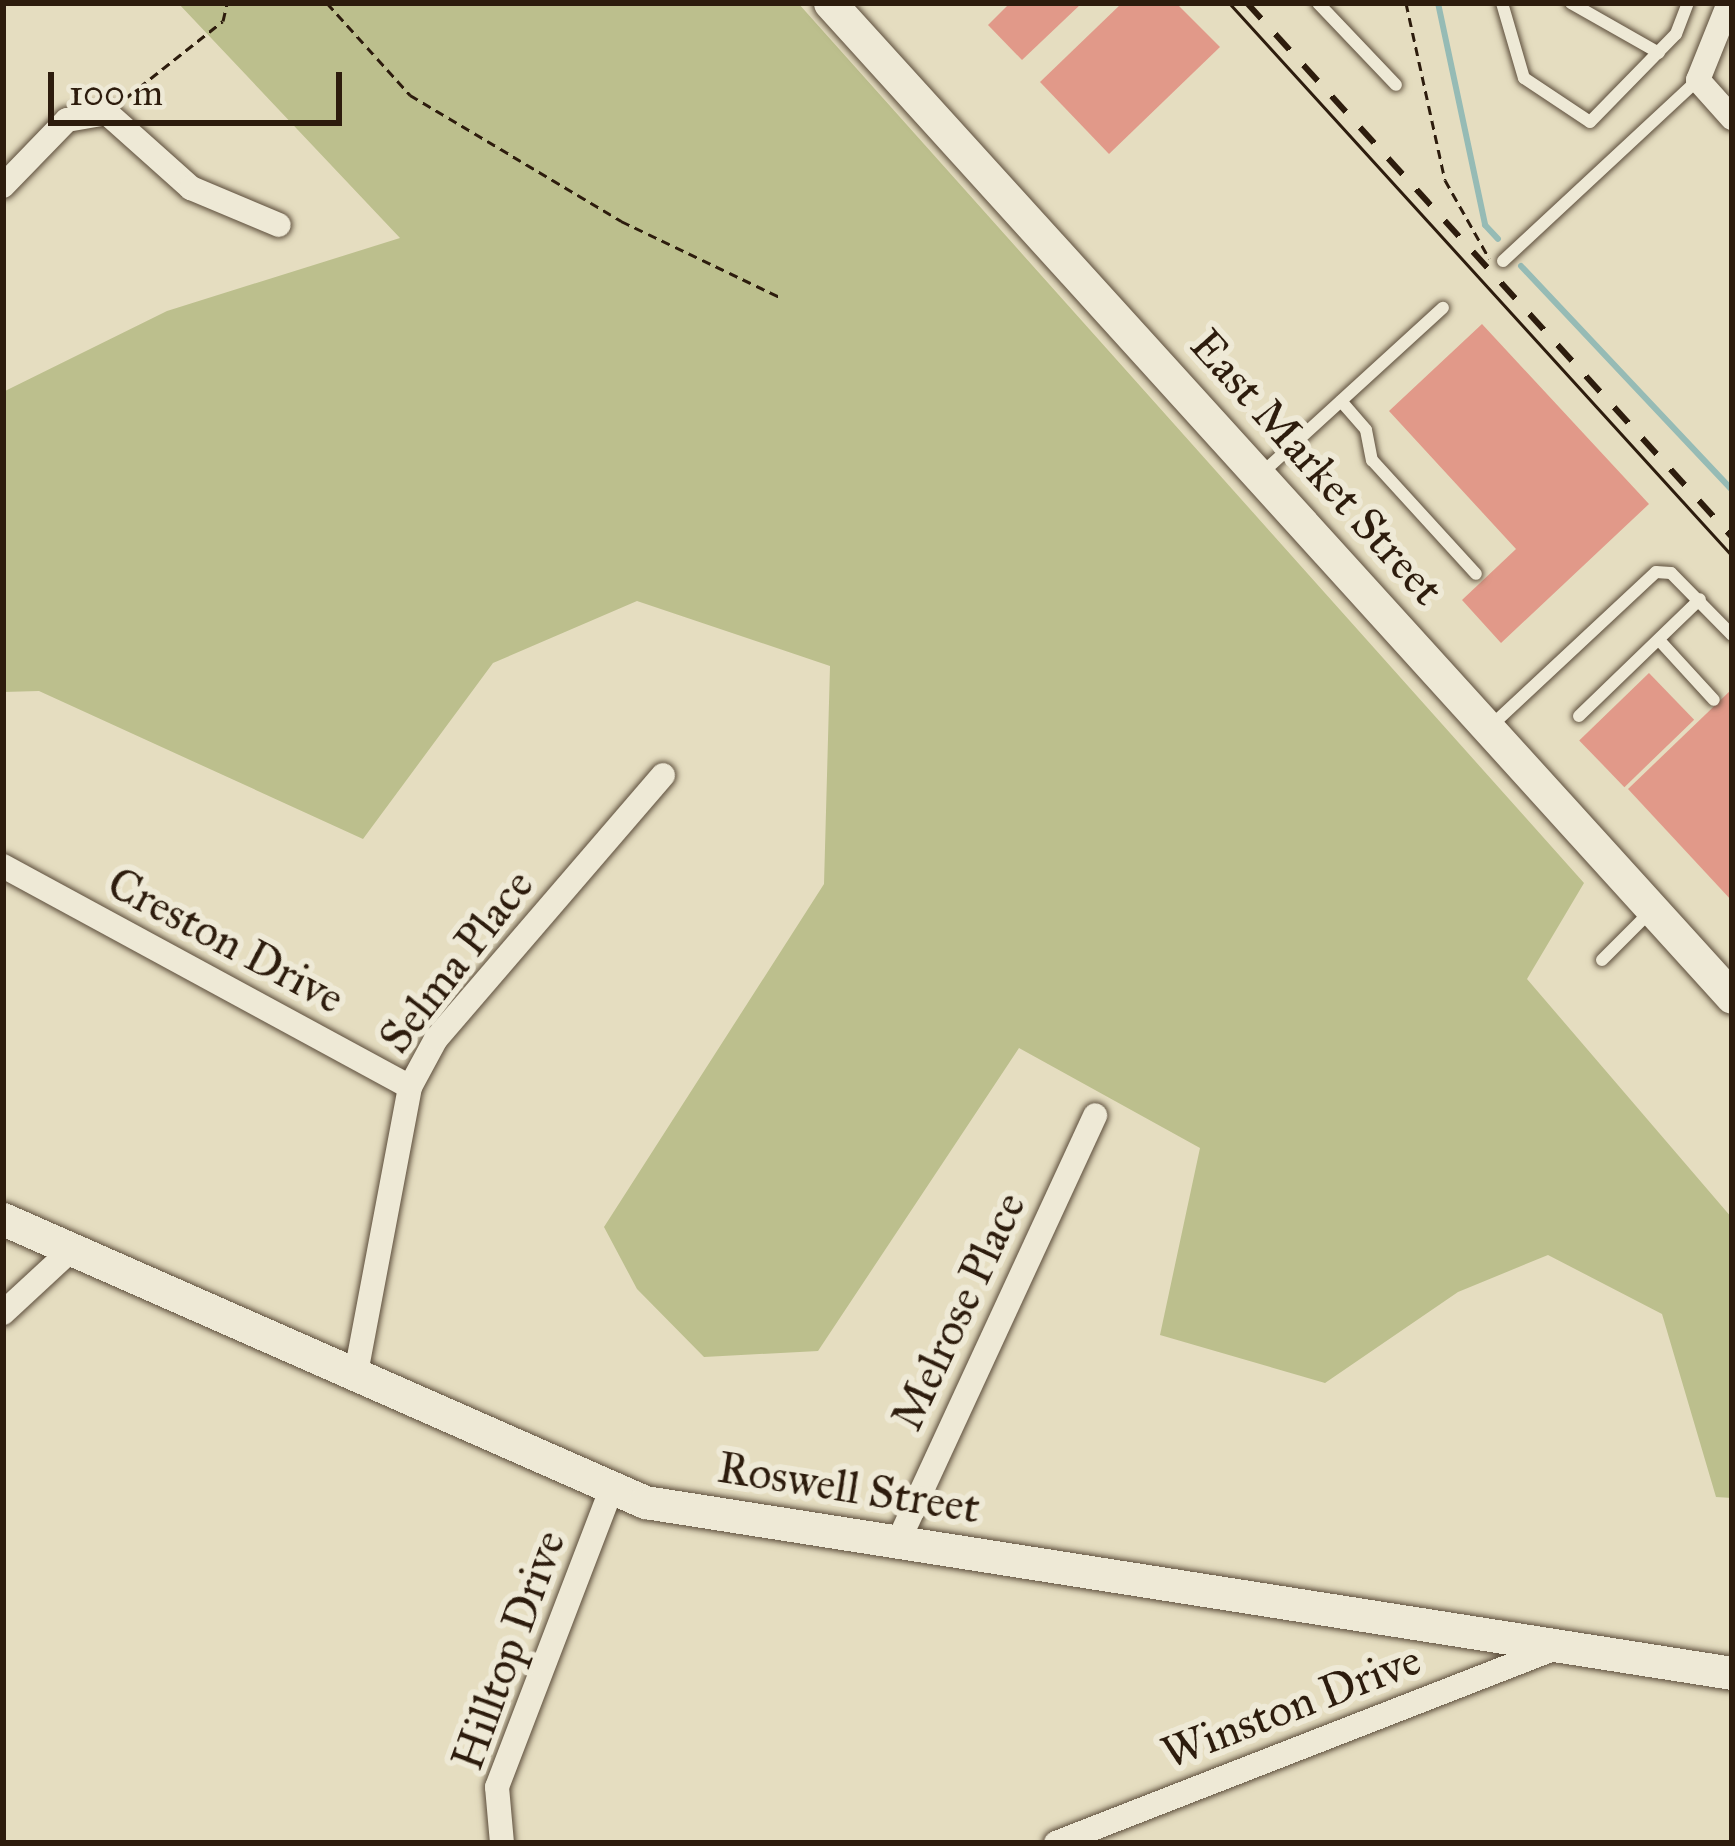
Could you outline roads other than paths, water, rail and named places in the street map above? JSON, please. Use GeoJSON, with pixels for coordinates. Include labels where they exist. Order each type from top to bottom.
{"type":"FeatureCollection","features":[{"type":"Feature","properties":{"kind":"street","name":"East Market Street"},"geometry":{"type":"LineString","coordinates":[[830,3],[1492,725],[1732,997]]}},
{"type":"Feature","properties":{"kind":"street"},"geometry":{"type":"LineString","coordinates":[[1729,3],[1698,80],[1732,118]]}},
{"type":"Feature","properties":{"kind":"street"},"geometry":{"type":"LineString","coordinates":[[3,186],[67,120],[107,113],[191,188],[279,224]]}},
{"type":"Feature","properties":{"kind":"street","name":"Selma Place"},"geometry":{"type":"LineString","coordinates":[[356,1373],[410,1087],[436,1040],[664,775]]}},
{"type":"Feature","properties":{"kind":"street","name":"Creston Drive"},"geometry":{"type":"LineString","coordinates":[[3,866],[410,1087]]}},
{"type":"Feature","properties":{"kind":"street","name":"Melrose Place"},"geometry":{"type":"LineString","coordinates":[[898,1541],[1095,1115]]}},
{"type":"Feature","properties":{"kind":"street","name":"Roswell Street"},"geometry":{"type":"LineString","coordinates":[[3,1219],[612,1488],[898,1541],[1732,1673]]}},
{"type":"Feature","properties":{"kind":"street"},"geometry":{"type":"LineString","coordinates":[[3,1313],[72,1250]]}},
{"type":"Feature","properties":{"kind":"street","name":"Hilltop Drive"},"geometry":{"type":"LineString","coordinates":[[502,1843],[497,1787],[612,1488]]}},
{"type":"Feature","properties":{"kind":"street","name":"Winston Drive"},"geometry":{"type":"LineString","coordinates":[[1056,1843],[1556,1648]]}},
{"type":"Feature","properties":{"kind":"lane"},"geometry":{"type":"LineString","coordinates":[[1318,3],[1396,85]]}},
{"type":"Feature","properties":{"kind":"lane"},"geometry":{"type":"LineString","coordinates":[[1502,3],[1525,78],[1590,122],[1659,53],[1688,3]]}},
{"type":"Feature","properties":{"kind":"lane"},"geometry":{"type":"LineString","coordinates":[[1571,3],[1659,53]]}},
{"type":"Feature","properties":{"kind":"lane"},"geometry":{"type":"LineString","coordinates":[[1504,261],[1698,80]]}},
{"type":"Feature","properties":{"kind":"lane"},"geometry":{"type":"LineString","coordinates":[[1262,474],[1443,308]]}},
{"type":"Feature","properties":{"kind":"lane"},"geometry":{"type":"LineString","coordinates":[[1341,401],[1366,430],[1372,460],[1476,574]]}},
{"type":"Feature","properties":{"kind":"lane"},"geometry":{"type":"LineString","coordinates":[[1492,725],[1656,572],[1700,599],[1732,635]]}},
{"type":"Feature","properties":{"kind":"lane"},"geometry":{"type":"LineString","coordinates":[[1579,716],[1700,599]]}},
{"type":"Feature","properties":{"kind":"lane"},"geometry":{"type":"LineString","coordinates":[[1659,640],[1714,700]]}},
{"type":"Feature","properties":{"kind":"lane"},"geometry":{"type":"LineString","coordinates":[[1602,960],[1656,907]]}},
{"type":"Feature","properties":{"kind":"waterway"},"geometry":{"type":"LineString","coordinates":[[1438,3],[1485,225],[1498,239]]}},
{"type":"Feature","properties":{"kind":"waterway"},"geometry":{"type":"LineString","coordinates":[[1521,266],[1732,490]]}},
{"type":"Feature","properties":{"kind":"tram line"},"geometry":{"type":"LineString","coordinates":[[1229,3],[1732,556]]}},
{"type":"Feature","properties":{"kind":"railway"},"geometry":{"type":"LineString","coordinates":[[1247,3],[1732,537]]}}]}
